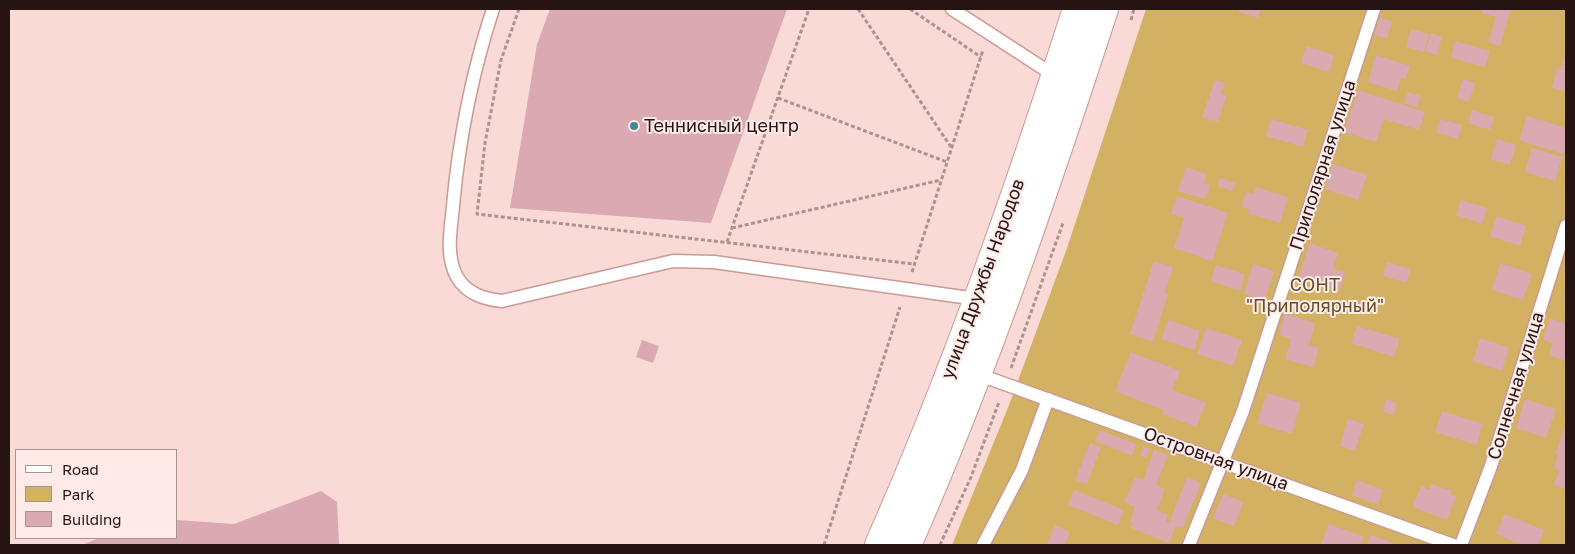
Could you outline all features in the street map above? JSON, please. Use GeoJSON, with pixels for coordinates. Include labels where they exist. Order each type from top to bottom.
{"type":"FeatureCollection","features":[{"type":"Feature","properties":{"kind":"main road","name":"улица Дружбы Народов"},"geometry":{"type":"LineString","coordinates":[[907,545],[953,438],[1031,229],[1104,9]]}},
{"type":"Feature","properties":{"kind":"main road","name":"улица Дружбы Народов"},"geometry":{"type":"LineString","coordinates":[[879,545],[930,425],[977,299],[1055,76],[1069,14]]}},
{"type":"Feature","properties":{"kind":"lane"},"geometry":{"type":"LineString","coordinates":[[493,9],[473,78],[465,116],[456,173],[450,247],[452,263],[457,276],[464,287],[473,293],[487,300],[502,301],[673,261],[714,262],[977,299]]}},
{"type":"Feature","properties":{"kind":"lane"},"geometry":{"type":"LineString","coordinates":[[952,9],[1055,76]]}},
{"type":"Feature","properties":{"kind":"lane","name":"Приполярная улица"},"geometry":{"type":"LineString","coordinates":[[1189,545],[1246,402],[1374,9]]}},
{"type":"Feature","properties":{"kind":"lane","name":"Солнечная улица"},"geometry":{"type":"LineString","coordinates":[[1461,545],[1491,466],[1566,226]]}},
{"type":"Feature","properties":{"kind":"lane","name":"Островная улица"},"geometry":{"type":"LineString","coordinates":[[977,374],[1453,545]]}},
{"type":"Feature","properties":{"kind":"lane"},"geometry":{"type":"LineString","coordinates":[[983,545],[1022,470],[1048,399]]}},
{"type":"Feature","properties":{"kind":"path"},"geometry":{"type":"LineString","coordinates":[[519,9],[501,60],[485,142],[477,214],[914,264]]}},
{"type":"Feature","properties":{"kind":"path"},"geometry":{"type":"LineString","coordinates":[[727,242],[809,9]]}},
{"type":"Feature","properties":{"kind":"path"},"geometry":{"type":"LineString","coordinates":[[858,9],[952,148]]}},
{"type":"Feature","properties":{"kind":"path"},"geometry":{"type":"LineString","coordinates":[[910,9],[981,57]]}},
{"type":"Feature","properties":{"kind":"path"},"geometry":{"type":"LineString","coordinates":[[778,98],[947,162]]}},
{"type":"Feature","properties":{"kind":"path"},"geometry":{"type":"LineString","coordinates":[[732,228],[941,180]]}},
{"type":"Feature","properties":{"kind":"green space","name":"СОНТ \"Приполярный\""},"geometry":{"type":"Polygon","coordinates":[[[1146,9],[1566,9],[1566,545],[952,545],[1009,405],[1066,251],[1146,9]]]}},
{"type":"Feature","properties":{"kind":"building","name":"Теннисный центр"},"geometry":{"type":"Polygon","coordinates":[[[550,9],[787,9],[711,223],[510,208],[537,44],[550,9]]]}},
{"type":"Feature","properties":{"kind":"building"},"geometry":{"type":"Polygon","coordinates":[[[1239,9],[1261,9],[1258,18],[1239,12],[1239,9]]]}},
{"type":"Feature","properties":{"kind":"building"},"geometry":{"type":"Polygon","coordinates":[[[1482,9],[1511,9],[1500,46],[1488,42],[1496,17],[1481,13],[1482,9]]]}},
{"type":"Feature","properties":{"kind":"building"},"geometry":{"type":"Polygon","coordinates":[[[1380,17],[1392,22],[1387,39],[1374,35],[1380,17]]]}},
{"type":"Feature","properties":{"kind":"building"},"geometry":{"type":"Polygon","coordinates":[[[1411,29],[1429,34],[1424,52],[1406,47],[1411,29]]]}},
{"type":"Feature","properties":{"kind":"building"},"geometry":{"type":"Polygon","coordinates":[[[1431,33],[1442,37],[1437,55],[1425,51],[1431,33]]]}},
{"type":"Feature","properties":{"kind":"building"},"geometry":{"type":"Polygon","coordinates":[[[1455,41],[1490,51],[1485,67],[1451,58],[1455,41]]]}},
{"type":"Feature","properties":{"kind":"building"},"geometry":{"type":"Polygon","coordinates":[[[1306,46],[1334,55],[1329,72],[1301,63],[1306,46]]]}},
{"type":"Feature","properties":{"kind":"building"},"geometry":{"type":"Polygon","coordinates":[[[1566,52],[1566,69],[1561,68],[1566,52]]]}},
{"type":"Feature","properties":{"kind":"building"},"geometry":{"type":"Polygon","coordinates":[[[1376,55],[1410,66],[1406,79],[1401,78],[1397,91],[1368,82],[1376,55]]]}},
{"type":"Feature","properties":{"kind":"building"},"geometry":{"type":"Polygon","coordinates":[[[1557,68],[1566,70],[1566,92],[1552,88],[1557,68]]]}},
{"type":"Feature","properties":{"kind":"building"},"geometry":{"type":"Polygon","coordinates":[[[1463,79],[1475,83],[1469,102],[1457,98],[1463,79]]]}},
{"type":"Feature","properties":{"kind":"building"},"geometry":{"type":"Polygon","coordinates":[[[1215,80],[1225,83],[1221,94],[1226,96],[1218,122],[1202,117],[1215,80]]]}},
{"type":"Feature","properties":{"kind":"building"},"geometry":{"type":"Polygon","coordinates":[[[1358,90],[1425,112],[1419,130],[1384,119],[1376,142],[1344,132],[1358,90]]]}},
{"type":"Feature","properties":{"kind":"building"},"geometry":{"type":"Polygon","coordinates":[[[1408,92],[1421,96],[1417,107],[1404,103],[1408,92]]]}},
{"type":"Feature","properties":{"kind":"building"},"geometry":{"type":"Polygon","coordinates":[[[1472,110],[1494,117],[1490,130],[1468,123],[1472,110]]]}},
{"type":"Feature","properties":{"kind":"building"},"geometry":{"type":"Polygon","coordinates":[[[1527,116],[1566,128],[1566,155],[1519,140],[1527,116]]]}},
{"type":"Feature","properties":{"kind":"building"},"geometry":{"type":"Polygon","coordinates":[[[1271,119],[1308,130],[1303,147],[1266,136],[1271,119]]]}},
{"type":"Feature","properties":{"kind":"building"},"geometry":{"type":"Polygon","coordinates":[[[1440,119],[1462,125],[1458,139],[1436,132],[1440,119]]]}},
{"type":"Feature","properties":{"kind":"building"},"geometry":{"type":"Polygon","coordinates":[[[1497,139],[1516,145],[1510,165],[1491,159],[1497,139]]]}},
{"type":"Feature","properties":{"kind":"building"},"geometry":{"type":"Polygon","coordinates":[[[1532,148],[1562,157],[1555,181],[1525,172],[1532,148]]]}},
{"type":"Feature","properties":{"kind":"building"},"geometry":{"type":"Polygon","coordinates":[[[1333,164],[1367,175],[1358,200],[1325,189],[1333,164]]]}},
{"type":"Feature","properties":{"kind":"building"},"geometry":{"type":"Polygon","coordinates":[[[1186,167],[1207,174],[1204,183],[1210,185],[1205,199],[1178,191],[1186,167]]]}},
{"type":"Feature","properties":{"kind":"building"},"geometry":{"type":"Polygon","coordinates":[[[1220,178],[1235,183],[1233,191],[1217,186],[1220,178]]]}},
{"type":"Feature","properties":{"kind":"building"},"geometry":{"type":"Polygon","coordinates":[[[1256,187],[1288,197],[1280,223],[1248,213],[1249,209],[1241,207],[1246,192],[1254,194],[1256,187]]]}},
{"type":"Feature","properties":{"kind":"building"},"geometry":{"type":"Polygon","coordinates":[[[1177,196],[1228,213],[1212,261],[1174,248],[1184,218],[1171,214],[1177,196]]]}},
{"type":"Feature","properties":{"kind":"building"},"geometry":{"type":"Polygon","coordinates":[[[1461,200],[1487,208],[1482,224],[1456,215],[1461,200]]]}},
{"type":"Feature","properties":{"kind":"building"},"geometry":{"type":"Polygon","coordinates":[[[1497,216],[1526,226],[1520,246],[1490,236],[1497,216]]]}},
{"type":"Feature","properties":{"kind":"building"},"geometry":{"type":"Polygon","coordinates":[[[1310,243],[1338,253],[1333,268],[1345,272],[1339,292],[1298,279],[1310,243]]]}},
{"type":"Feature","properties":{"kind":"building"},"geometry":{"type":"Polygon","coordinates":[[[1154,261],[1173,267],[1165,293],[1168,294],[1153,342],[1130,334],[1154,261]]]}},
{"type":"Feature","properties":{"kind":"building"},"geometry":{"type":"Polygon","coordinates":[[[1387,262],[1411,269],[1406,283],[1383,276],[1387,262]]]}},
{"type":"Feature","properties":{"kind":"building"},"geometry":{"type":"Polygon","coordinates":[[[1500,263],[1532,274],[1523,300],[1492,290],[1500,263]]]}},
{"type":"Feature","properties":{"kind":"building"},"geometry":{"type":"Polygon","coordinates":[[[1253,264],[1274,271],[1265,300],[1244,294],[1253,264]]]}},
{"type":"Feature","properties":{"kind":"building"},"geometry":{"type":"Polygon","coordinates":[[[1216,265],[1245,274],[1240,291],[1211,281],[1216,265]]]}},
{"type":"Feature","properties":{"kind":"building"},"geometry":{"type":"Polygon","coordinates":[[[1285,314],[1315,323],[1309,345],[1319,348],[1313,367],[1285,359],[1291,339],[1279,335],[1285,314]]]}},
{"type":"Feature","properties":{"kind":"building"},"geometry":{"type":"Polygon","coordinates":[[[1550,318],[1566,324],[1566,361],[1549,355],[1553,343],[1543,340],[1550,318]]]}},
{"type":"Feature","properties":{"kind":"building"},"geometry":{"type":"Polygon","coordinates":[[[1168,320],[1200,331],[1194,350],[1161,339],[1168,320]]]}},
{"type":"Feature","properties":{"kind":"building"},"geometry":{"type":"Polygon","coordinates":[[[1357,326],[1400,339],[1394,357],[1351,343],[1357,326]]]}},
{"type":"Feature","properties":{"kind":"building"},"geometry":{"type":"Polygon","coordinates":[[[1206,328],[1242,340],[1233,366],[1197,354],[1206,328]]]}},
{"type":"Feature","properties":{"kind":"building"},"geometry":{"type":"Polygon","coordinates":[[[1480,338],[1509,348],[1502,371],[1473,361],[1480,338]]]}},
{"type":"Feature","properties":{"kind":"building"},"geometry":{"type":"Polygon","coordinates":[[[642,340],[659,346],[653,363],[636,357],[642,340]]]}},
{"type":"Feature","properties":{"kind":"building"},"geometry":{"type":"Polygon","coordinates":[[[1131,352],[1180,371],[1172,390],[1206,403],[1196,427],[1162,414],[1164,410],[1115,391],[1131,352]]]}},
{"type":"Feature","properties":{"kind":"building"},"geometry":{"type":"Polygon","coordinates":[[[1267,393],[1301,403],[1292,434],[1257,423],[1267,393]]]}},
{"type":"Feature","properties":{"kind":"building"},"geometry":{"type":"Polygon","coordinates":[[[1386,399],[1397,403],[1394,415],[1383,412],[1386,399]]]}},
{"type":"Feature","properties":{"kind":"building"},"geometry":{"type":"Polygon","coordinates":[[[1525,399],[1556,409],[1546,438],[1516,428],[1525,399]]]}},
{"type":"Feature","properties":{"kind":"building"},"geometry":{"type":"Polygon","coordinates":[[[1442,411],[1483,424],[1476,445],[1435,432],[1442,411]]]}},
{"type":"Feature","properties":{"kind":"building"},"geometry":{"type":"Polygon","coordinates":[[[1348,419],[1364,424],[1355,451],[1340,446],[1348,419]]]}},
{"type":"Feature","properties":{"kind":"building"},"geometry":{"type":"Polygon","coordinates":[[[1566,424],[1566,489],[1554,485],[1559,470],[1554,468],[1558,455],[1555,454],[1566,424]]]}},
{"type":"Feature","properties":{"kind":"building"},"geometry":{"type":"Polygon","coordinates":[[[1100,430],[1136,444],[1132,456],[1095,441],[1100,430]]]}},
{"type":"Feature","properties":{"kind":"building"},"geometry":{"type":"Polygon","coordinates":[[[1090,443],[1101,447],[1087,484],[1075,480],[1090,443]]]}},
{"type":"Feature","properties":{"kind":"building"},"geometry":{"type":"Polygon","coordinates":[[[1143,447],[1150,449],[1146,458],[1140,455],[1143,447]]]}},
{"type":"Feature","properties":{"kind":"building"},"geometry":{"type":"Polygon","coordinates":[[[1154,450],[1168,455],[1156,485],[1165,489],[1157,510],[1168,515],[1166,521],[1169,523],[1187,477],[1201,483],[1183,528],[1176,526],[1169,543],[1131,528],[1133,523],[1130,522],[1135,507],[1124,502],[1135,477],[1143,480],[1154,450]]]}},
{"type":"Feature","properties":{"kind":"building"},"geometry":{"type":"Polygon","coordinates":[[[1357,480],[1383,490],[1378,505],[1352,495],[1357,480]]]}},
{"type":"Feature","properties":{"kind":"building"},"geometry":{"type":"Polygon","coordinates":[[[1432,484],[1452,491],[1450,494],[1456,497],[1447,520],[1413,507],[1421,486],[1429,490],[1432,484]]]}},
{"type":"Feature","properties":{"kind":"building"},"geometry":{"type":"Polygon","coordinates":[[[1074,490],[1124,510],[1118,525],[1068,505],[1074,490]]]}},
{"type":"Feature","properties":{"kind":"building"},"geometry":{"type":"Polygon","coordinates":[[[321,491],[337,502],[339,545],[82,545],[97,539],[178,539],[178,520],[234,524],[321,491]]]}},
{"type":"Feature","properties":{"kind":"building"},"geometry":{"type":"Polygon","coordinates":[[[1223,494],[1244,502],[1234,526],[1213,518],[1223,494]]]}},
{"type":"Feature","properties":{"kind":"building"},"geometry":{"type":"Polygon","coordinates":[[[1505,514],[1544,530],[1538,545],[1522,545],[1496,534],[1505,514]]]}},
{"type":"Feature","properties":{"kind":"building"},"geometry":{"type":"Polygon","coordinates":[[[1329,524],[1364,537],[1361,545],[1321,545],[1329,524]]]}},
{"type":"Feature","properties":{"kind":"building"},"geometry":{"type":"Polygon","coordinates":[[[1055,525],[1070,532],[1065,545],[1046,545],[1055,525]]]}},
{"type":"Feature","properties":{"kind":"building"},"geometry":{"type":"Polygon","coordinates":[[[1371,535],[1394,543],[1393,545],[1367,545],[1371,535]]]}},
{"type":"Feature","properties":{"kind":"place","name":"Теннисный центр"},"geometry":{"type":"Point","coordinates":[634,126]}}]}
